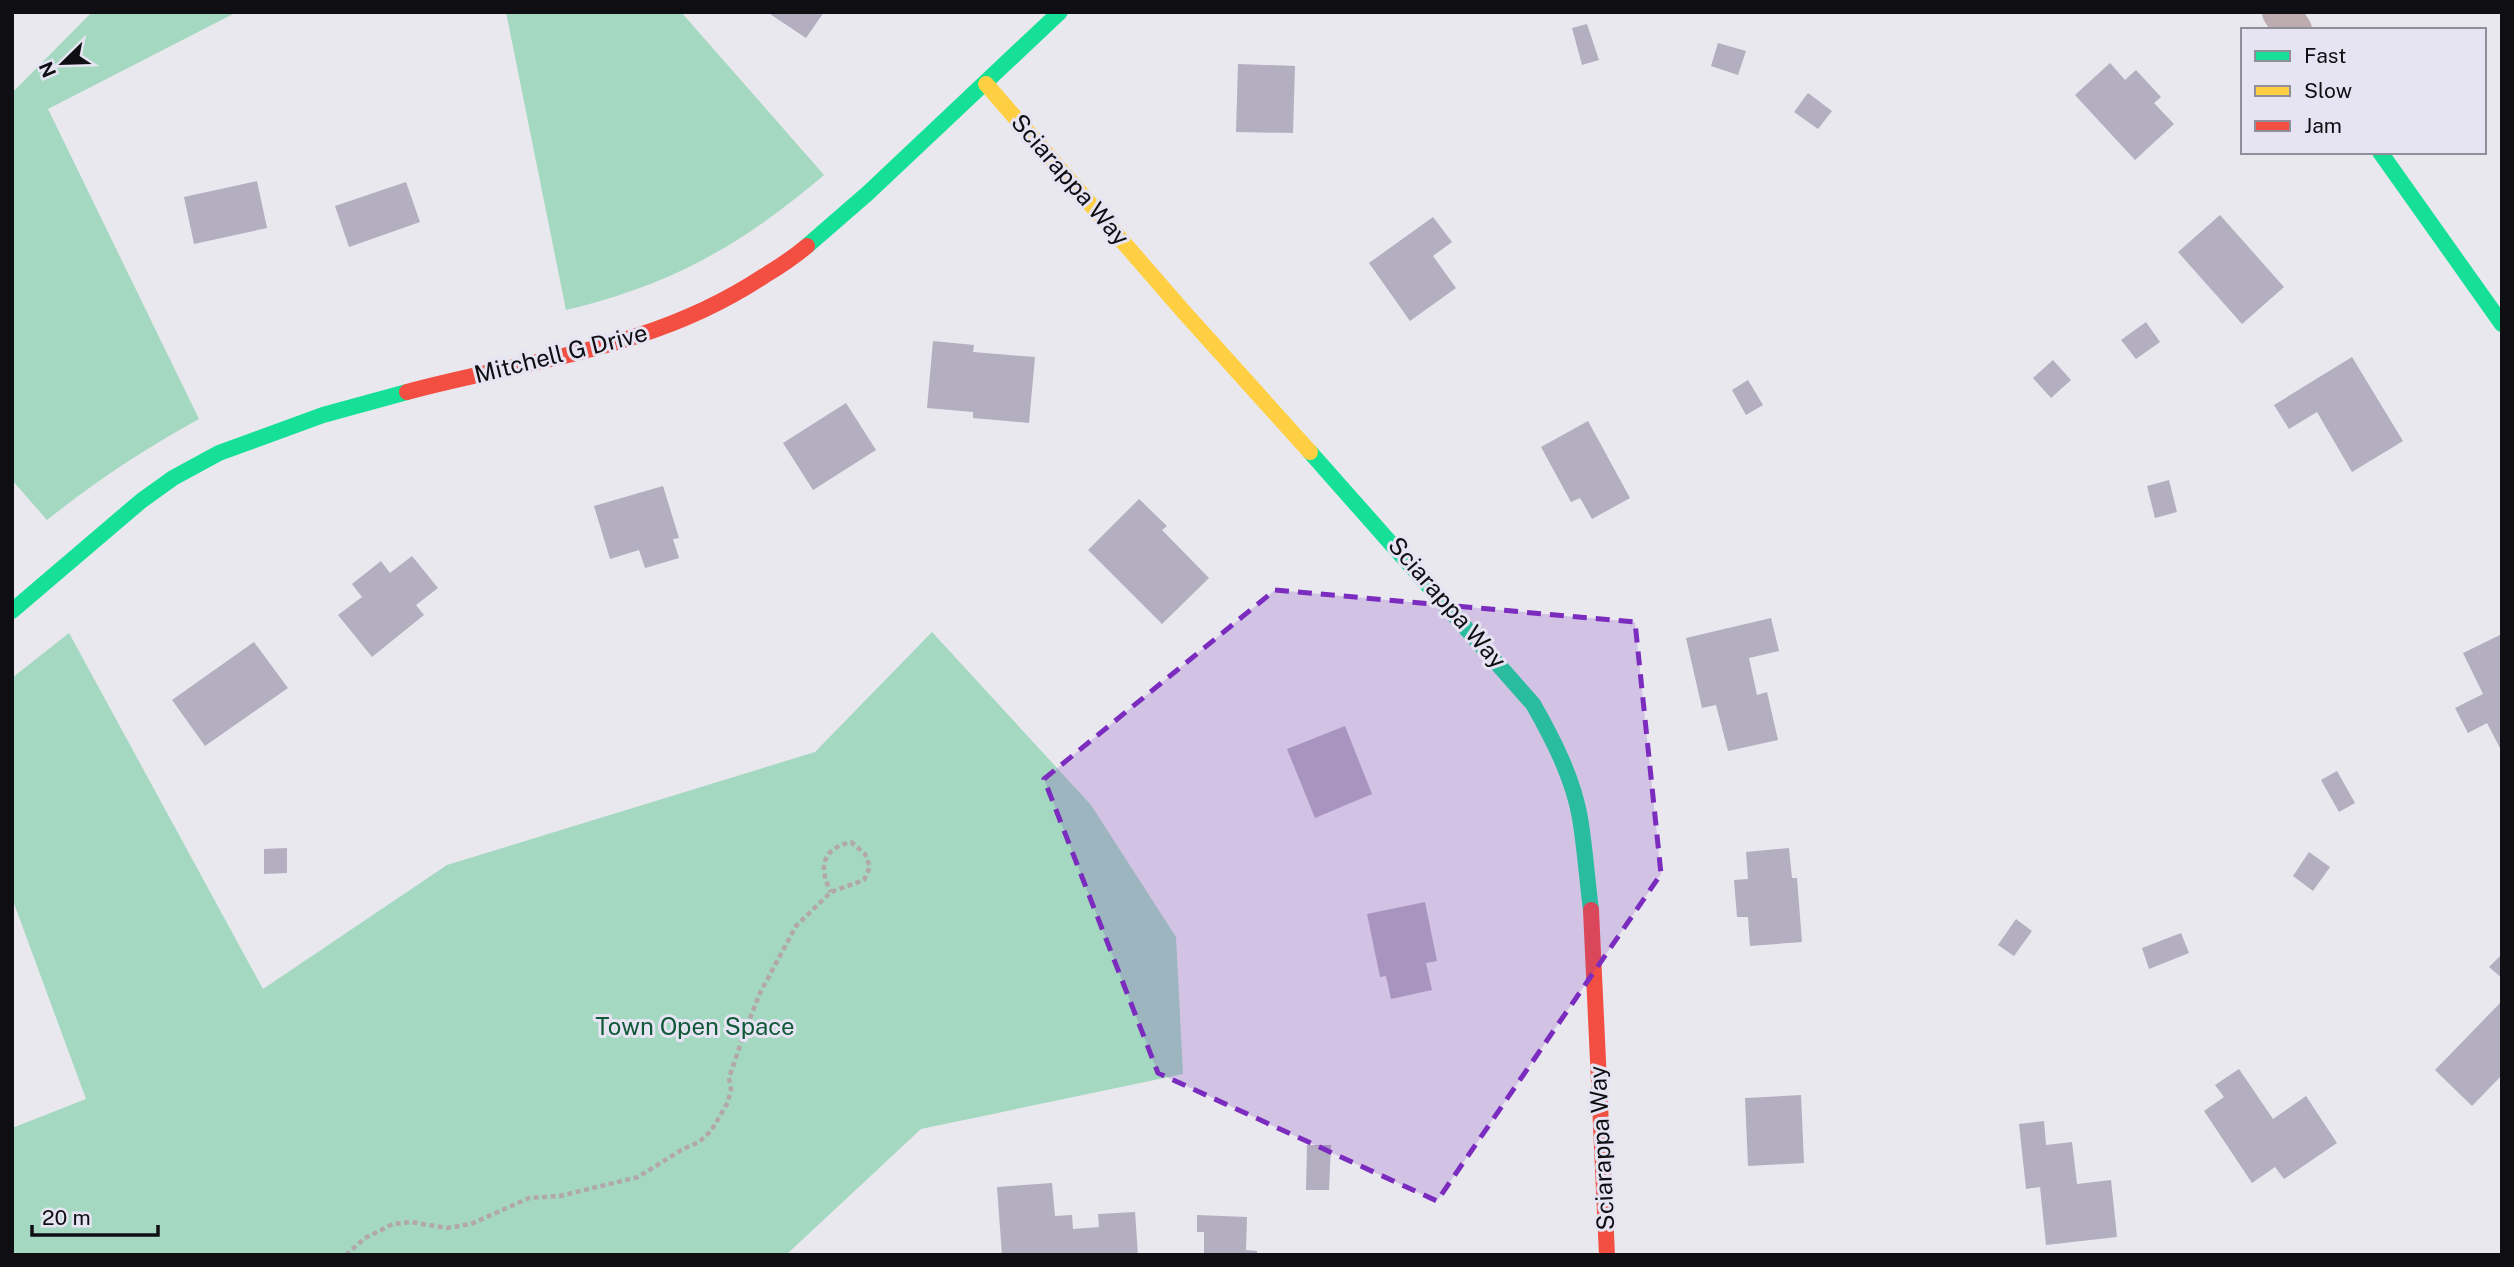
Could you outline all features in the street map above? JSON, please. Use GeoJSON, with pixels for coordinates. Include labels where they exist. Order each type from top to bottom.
{"type":"FeatureCollection","features":[{"type":"Feature","properties":{"kind":"street","name":"Mitchell G Drive"},"geometry":{"type":"LineString","coordinates":[[12,611],[141,501],[173,478],[219,453],[273,432],[360,405],[647,334],[686,319],[739,293],[798,254],[868,193],[1060,12]]}},
{"type":"Feature","properties":{"kind":"street"},"geometry":{"type":"LineString","coordinates":[[2281,12],[2292,28]]}},
{"type":"Feature","properties":{"kind":"street","name":"Sciarappa Way"},"geometry":{"type":"LineString","coordinates":[[986,83],[1183,311],[1514,680],[1548,730],[1572,786],[1580,817],[1591,911],[1607,1255]]}},
{"type":"Feature","properties":{"kind":"street"},"geometry":{"type":"LineString","coordinates":[[2381,154],[2502,324]]}},
{"type":"Feature","properties":{"kind":"path"},"geometry":{"type":"LineString","coordinates":[[346,1255],[365,1238],[393,1224],[411,1222],[447,1228],[471,1224],[529,1198],[560,1196],[638,1177],[699,1142],[711,1131],[729,1102],[729,1078],[733,1062],[760,993],[796,926],[831,892],[864,880],[870,867],[865,854],[851,842],[836,845],[826,857],[823,869],[831,892]]}},
{"type":"Feature","properties":{"kind":"highlighted area"},"geometry":{"type":"Polygon","coordinates":[[[1275,590],[1635,622],[1661,874],[1437,1201],[1158,1073],[1044,779],[1275,590]]]}},
{"type":"Feature","properties":{"kind":"green space"},"geometry":{"type":"Polygon","coordinates":[[[92,12],[237,12],[48,109],[199,419],[121,466],[47,520],[12,480],[12,93],[92,12]]]}},
{"type":"Feature","properties":{"kind":"green space"},"geometry":{"type":"Polygon","coordinates":[[[506,12],[681,12],[824,175],[764,222],[704,259],[639,288],[566,310],[506,12]]]}},
{"type":"Feature","properties":{"kind":"green space","name":"Town Open Space"},"geometry":{"type":"Polygon","coordinates":[[[932,632],[1091,805],[1176,937],[1183,1074],[921,1129],[786,1255],[12,1255],[12,1128],[86,1099],[12,898],[12,678],[69,633],[263,989],[447,865],[815,752],[932,632]]]}},
{"type":"Feature","properties":{"kind":"building"},"geometry":{"type":"Polygon","coordinates":[[[767,12],[824,12],[806,38],[767,12]]]}},
{"type":"Feature","properties":{"kind":"building"},"geometry":{"type":"Polygon","coordinates":[[[1587,24],[1599,60],[1582,65],[1572,28],[1587,24]]]}},
{"type":"Feature","properties":{"kind":"building"},"geometry":{"type":"Polygon","coordinates":[[[1718,43],[1746,51],[1738,75],[1711,66],[1718,43]]]}},
{"type":"Feature","properties":{"kind":"building"},"geometry":{"type":"Polygon","coordinates":[[[2110,63],[2125,80],[2136,70],[2161,97],[2154,103],[2174,124],[2135,160],[2075,95],[2110,63]]]}},
{"type":"Feature","properties":{"kind":"building"},"geometry":{"type":"Polygon","coordinates":[[[1238,64],[1295,66],[1293,133],[1236,132],[1238,64]]]}},
{"type":"Feature","properties":{"kind":"building"},"geometry":{"type":"Polygon","coordinates":[[[1808,93],[1832,111],[1818,129],[1794,112],[1808,93]]]}},
{"type":"Feature","properties":{"kind":"building"},"geometry":{"type":"Polygon","coordinates":[[[257,181],[267,228],[194,244],[184,197],[257,181]]]}},
{"type":"Feature","properties":{"kind":"building"},"geometry":{"type":"Polygon","coordinates":[[[406,182],[420,222],[349,247],[335,206],[406,182]]]}},
{"type":"Feature","properties":{"kind":"building"},"geometry":{"type":"Polygon","coordinates":[[[2220,215],[2284,287],[2242,324],[2178,252],[2220,215]]]}},
{"type":"Feature","properties":{"kind":"building"},"geometry":{"type":"Polygon","coordinates":[[[1433,217],[1452,242],[1433,256],[1456,288],[1410,321],[1369,263],[1433,217]]]}},
{"type":"Feature","properties":{"kind":"building"},"geometry":{"type":"Polygon","coordinates":[[[2146,322],[2160,342],[2136,359],[2121,340],[2146,322]]]}},
{"type":"Feature","properties":{"kind":"building"},"geometry":{"type":"Polygon","coordinates":[[[933,341],[974,345],[973,352],[1035,357],[1029,423],[973,418],[973,412],[927,408],[933,341]]]}},
{"type":"Feature","properties":{"kind":"building"},"geometry":{"type":"Polygon","coordinates":[[[2352,357],[2403,441],[2352,472],[2317,412],[2289,429],[2274,405],[2352,357]]]}},
{"type":"Feature","properties":{"kind":"building"},"geometry":{"type":"Polygon","coordinates":[[[2053,360],[2071,380],[2051,398],[2033,378],[2053,360]]]}},
{"type":"Feature","properties":{"kind":"building"},"geometry":{"type":"Polygon","coordinates":[[[1748,380],[1763,405],[1746,415],[1732,390],[1748,380]]]}},
{"type":"Feature","properties":{"kind":"building"},"geometry":{"type":"Polygon","coordinates":[[[846,403],[876,450],[813,490],[783,443],[846,403]]]}},
{"type":"Feature","properties":{"kind":"building"},"geometry":{"type":"Polygon","coordinates":[[[1588,421],[1630,498],[1592,519],[1580,498],[1571,502],[1541,447],[1588,421]]]}},
{"type":"Feature","properties":{"kind":"building"},"geometry":{"type":"Polygon","coordinates":[[[2169,480],[2177,512],[2155,518],[2147,486],[2169,480]]]}},
{"type":"Feature","properties":{"kind":"building"},"geometry":{"type":"Polygon","coordinates":[[[663,486],[679,538],[673,539],[679,558],[645,568],[639,550],[610,559],[594,506],[663,486]]]}},
{"type":"Feature","properties":{"kind":"building"},"geometry":{"type":"Polygon","coordinates":[[[1139,499],[1167,526],[1162,530],[1209,578],[1162,624],[1088,550],[1139,499]]]}},
{"type":"Feature","properties":{"kind":"building"},"geometry":{"type":"Polygon","coordinates":[[[412,556],[438,588],[416,605],[424,615],[372,657],[338,615],[362,597],[352,584],[381,561],[390,573],[412,556]]]}},
{"type":"Feature","properties":{"kind":"building"},"geometry":{"type":"Polygon","coordinates":[[[1771,618],[1779,651],[1749,658],[1757,695],[1767,692],[1778,740],[1728,751],[1716,705],[1702,708],[1686,638],[1771,618]]]}},
{"type":"Feature","properties":{"kind":"building"},"geometry":{"type":"Polygon","coordinates":[[[2502,634],[2502,752],[2487,723],[2468,733],[2455,708],[2483,694],[2463,653],[2502,634]]]}},
{"type":"Feature","properties":{"kind":"building"},"geometry":{"type":"Polygon","coordinates":[[[254,642],[288,688],[205,746],[172,700],[254,642]]]}},
{"type":"Feature","properties":{"kind":"building"},"geometry":{"type":"Polygon","coordinates":[[[1345,726],[1372,794],[1315,818],[1287,749],[1345,726]]]}},
{"type":"Feature","properties":{"kind":"building"},"geometry":{"type":"Polygon","coordinates":[[[2337,771],[2355,803],[2339,812],[2321,780],[2337,771]]]}},
{"type":"Feature","properties":{"kind":"building"},"geometry":{"type":"Polygon","coordinates":[[[287,848],[287,873],[264,874],[264,849],[287,848]]]}},
{"type":"Feature","properties":{"kind":"building"},"geometry":{"type":"Polygon","coordinates":[[[1789,848],[1792,878],[1797,878],[1802,942],[1750,946],[1748,917],[1737,917],[1734,880],[1748,879],[1746,852],[1789,848]]]}},
{"type":"Feature","properties":{"kind":"building"},"geometry":{"type":"Polygon","coordinates":[[[2309,852],[2330,867],[2313,891],[2293,876],[2309,852]]]}},
{"type":"Feature","properties":{"kind":"building"},"geometry":{"type":"Polygon","coordinates":[[[1425,902],[1437,961],[1426,963],[1432,990],[1391,999],[1386,976],[1380,977],[1367,914],[1425,902]]]}},
{"type":"Feature","properties":{"kind":"building"},"geometry":{"type":"Polygon","coordinates":[[[2016,919],[2032,931],[2014,956],[1998,945],[2016,919]]]}},
{"type":"Feature","properties":{"kind":"building"},"geometry":{"type":"Polygon","coordinates":[[[2181,933],[2189,953],[2149,969],[2142,948],[2181,933]]]}},
{"type":"Feature","properties":{"kind":"building"},"geometry":{"type":"Polygon","coordinates":[[[2502,954],[2502,978],[2489,967],[2502,954]]]}},
{"type":"Feature","properties":{"kind":"building"},"geometry":{"type":"Polygon","coordinates":[[[2502,1001],[2502,1075],[2472,1106],[2435,1070],[2502,1001]]]}},
{"type":"Feature","properties":{"kind":"building"},"geometry":{"type":"Polygon","coordinates":[[[2239,1069],[2273,1119],[2306,1096],[2337,1143],[2284,1179],[2275,1167],[2252,1183],[2204,1111],[2224,1097],[2215,1085],[2239,1069]]]}},
{"type":"Feature","properties":{"kind":"building"},"geometry":{"type":"Polygon","coordinates":[[[1801,1095],[1804,1163],[1748,1166],[1745,1098],[1801,1095]]]}},
{"type":"Feature","properties":{"kind":"building"},"geometry":{"type":"Polygon","coordinates":[[[2044,1121],[2046,1145],[2072,1142],[2077,1184],[2111,1180],[2117,1237],[2046,1245],[2040,1187],[2026,1189],[2019,1124],[2044,1121]]]}},
{"type":"Feature","properties":{"kind":"building"},"geometry":{"type":"Polygon","coordinates":[[[1307,1145],[1331,1145],[1329,1190],[1306,1190],[1307,1145]]]}},
{"type":"Feature","properties":{"kind":"building"},"geometry":{"type":"Polygon","coordinates":[[[1052,1183],[1055,1216],[1072,1215],[1073,1229],[1099,1227],[1098,1214],[1135,1212],[1138,1255],[1002,1255],[997,1187],[1052,1183]]]}},
{"type":"Feature","properties":{"kind":"building"},"geometry":{"type":"Polygon","coordinates":[[[1197,1215],[1247,1217],[1246,1250],[1257,1251],[1257,1255],[1204,1255],[1204,1232],[1197,1232],[1197,1215]]]}},
{"type":"Feature","properties":{"kind":"traffic: fast"},"geometry":{"type":"LineString","coordinates":[[807,246],[868,193],[1060,12]]}},
{"type":"Feature","properties":{"kind":"traffic: fast"},"geometry":{"type":"LineString","coordinates":[[2381,154],[2502,324]]}},
{"type":"Feature","properties":{"kind":"traffic: fast"},"geometry":{"type":"LineString","coordinates":[[12,611],[141,501],[173,478],[219,453],[323,415],[407,392]]}},
{"type":"Feature","properties":{"kind":"traffic: fast"},"geometry":{"type":"LineString","coordinates":[[1310,452],[1533,704],[1573,788],[1580,818],[1591,910]]}},
{"type":"Feature","properties":{"kind":"traffic: slow"},"geometry":{"type":"LineString","coordinates":[[986,84],[1183,311],[1310,452]]}},
{"type":"Feature","properties":{"kind":"traffic: jam"},"geometry":{"type":"LineString","coordinates":[[407,392],[635,337],[721,301],[775,269],[807,246]]}},
{"type":"Feature","properties":{"kind":"traffic: jam"},"geometry":{"type":"LineString","coordinates":[[1591,910],[1607,1255]]}}]}
